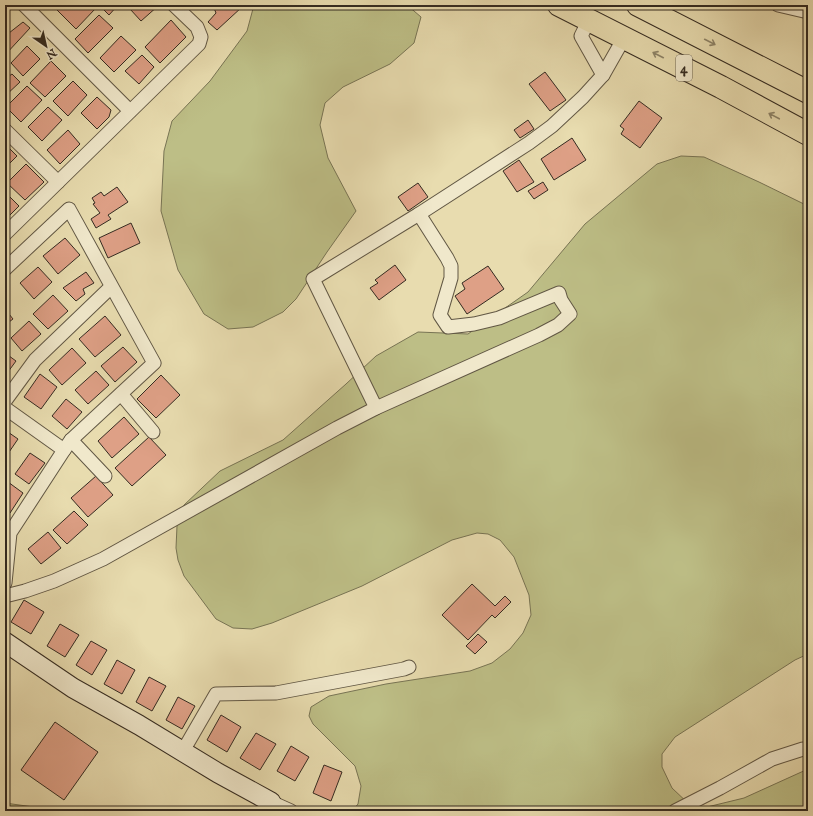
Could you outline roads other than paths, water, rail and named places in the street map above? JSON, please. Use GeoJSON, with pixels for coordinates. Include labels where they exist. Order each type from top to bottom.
{"type":"FeatureCollection","features":[{"type":"Feature","properties":{"kind":"highway","name":"4"},"geometry":{"type":"LineString","coordinates":[[559,5],[721,87],[808,134]]}},
{"type":"Feature","properties":{"kind":"highway","name":"4"},"geometry":{"type":"LineString","coordinates":[[638,5],[808,92]]}},
{"type":"Feature","properties":{"kind":"street"},"geometry":{"type":"LineString","coordinates":[[24,5],[130,111]]}},
{"type":"Feature","properties":{"kind":"street"},"geometry":{"type":"LineString","coordinates":[[5,234],[199,44],[201,37],[197,27],[174,5]]}},
{"type":"Feature","properties":{"kind":"street"},"geometry":{"type":"LineString","coordinates":[[778,5],[808,12]]}},
{"type":"Feature","properties":{"kind":"street"},"geometry":{"type":"LineString","coordinates":[[589,20],[582,36],[603,75]]}},
{"type":"Feature","properties":{"kind":"street"},"geometry":{"type":"LineString","coordinates":[[376,408],[313,279],[419,214],[529,143],[552,126],[583,97],[603,75],[624,38]]}},
{"type":"Feature","properties":{"kind":"street"},"geometry":{"type":"LineString","coordinates":[[5,130],[58,182]]}},
{"type":"Feature","properties":{"kind":"street"},"geometry":{"type":"LineString","coordinates":[[5,269],[68,209],[154,363],[68,445],[7,531],[5,582]]}},
{"type":"Feature","properties":{"kind":"street"},"geometry":{"type":"LineString","coordinates":[[5,596],[54,581],[103,559],[337,428],[376,408],[539,335],[558,325],[570,314],[558,293],[499,318],[448,328],[440,315],[451,278],[451,266],[419,214]]}},
{"type":"Feature","properties":{"kind":"street"},"geometry":{"type":"LineString","coordinates":[[5,401],[34,360],[111,287]]}},
{"type":"Feature","properties":{"kind":"street"},"geometry":{"type":"LineString","coordinates":[[120,394],[153,432]]}},
{"type":"Feature","properties":{"kind":"street"},"geometry":{"type":"LineString","coordinates":[[5,408],[68,445],[105,476]]}},
{"type":"Feature","properties":{"kind":"street"},"geometry":{"type":"LineString","coordinates":[[5,642],[73,688],[139,725],[218,773],[271,802],[291,811]]}},
{"type":"Feature","properties":{"kind":"street"},"geometry":{"type":"LineString","coordinates":[[183,751],[216,694],[276,693],[409,666]]}},
{"type":"Feature","properties":{"kind":"street"},"geometry":{"type":"LineString","coordinates":[[674,811],[720,788],[772,759],[803,749],[808,750]]}}]}
